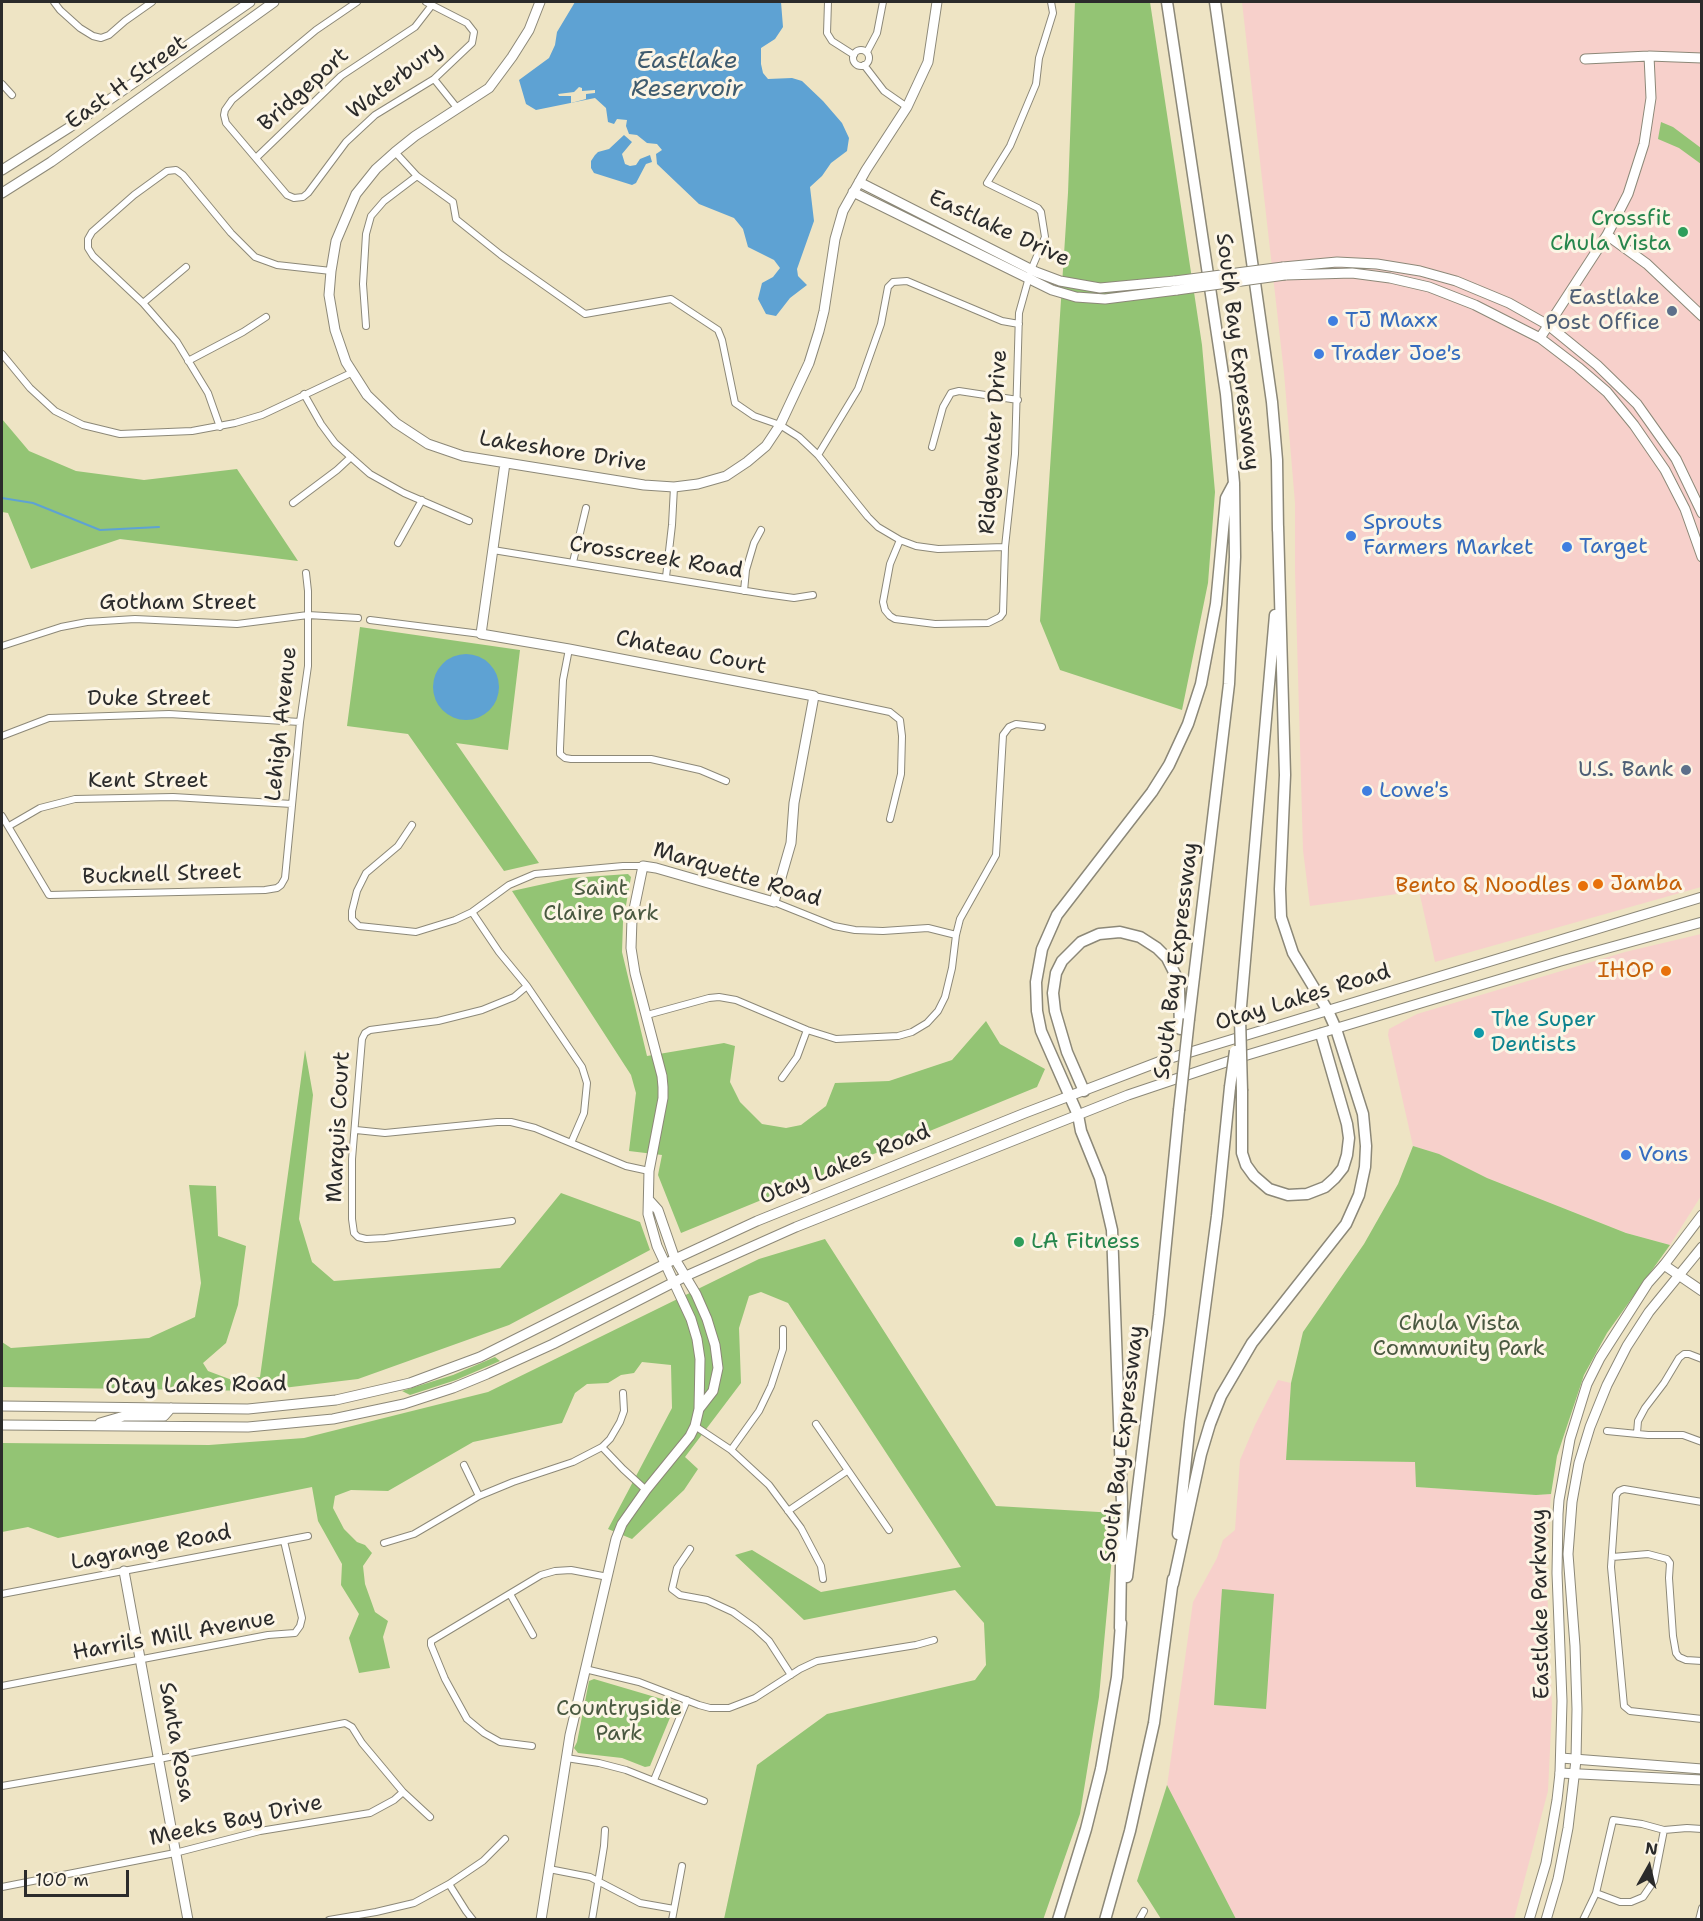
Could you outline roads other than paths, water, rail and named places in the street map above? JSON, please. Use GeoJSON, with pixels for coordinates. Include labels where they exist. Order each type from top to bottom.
{"type":"FeatureCollection","features":[{"type":"Feature","properties":{"kind":"highway","name":"South Bay Expressway"},"geometry":{"type":"LineString","coordinates":[[1058,1920],[1078,1858],[1101,1769],[1118,1677],[1120,1628],[1159,1315],[1180,1096],[1232,652],[1235,556],[1234,483],[1226,394],[1167,2]]}},
{"type":"Feature","properties":{"kind":"highway","name":"South Bay Expressway"},"geometry":{"type":"LineString","coordinates":[[1105,1920],[1130,1831],[1154,1723],[1173,1584],[1230,1087],[1240,1018],[1272,651],[1278,526],[1277,468],[1272,402],[1215,2]]}},
{"type":"Feature","properties":{"kind":"highway"},"geometry":{"type":"LineString","coordinates":[[1120,1628],[1122,1503],[1114,1244],[1104,1191],[1077,1115],[1039,1021],[1036,982],[1041,949],[1057,915],[1152,792],[1184,736],[1195,706],[1204,669],[1216,604],[1226,498],[1234,483]]}},
{"type":"Feature","properties":{"kind":"highway"},"geometry":{"type":"LineString","coordinates":[[1173,1584],[1201,1454],[1221,1396],[1252,1343],[1340,1233],[1351,1214],[1361,1186],[1366,1156],[1365,1123],[1336,1029],[1328,1011],[1293,953],[1283,927],[1280,908],[1285,775],[1278,526]]}},
{"type":"Feature","properties":{"kind":"highway"},"geometry":{"type":"LineString","coordinates":[[1084,1091],[1066,1052],[1055,1011],[1053,993],[1056,973],[1062,961],[1081,942],[1099,934],[1120,932],[1140,937],[1157,948],[1167,958],[1176,976],[1179,989],[1180,1096]]}},
{"type":"Feature","properties":{"kind":"highway"},"geometry":{"type":"LineString","coordinates":[[1240,1018],[1242,1153],[1246,1165],[1254,1176],[1269,1189],[1288,1195],[1307,1194],[1325,1187],[1343,1168],[1349,1149],[1347,1124],[1321,1034]]}},
{"type":"Feature","properties":{"kind":"main road","name":"East H Street"},"geometry":{"type":"LineString","coordinates":[[2,170],[70,127],[250,2]]}},
{"type":"Feature","properties":{"kind":"main road","name":"East H Street"},"geometry":{"type":"LineString","coordinates":[[2,193],[51,162],[274,2]]}},
{"type":"Feature","properties":{"kind":"main road","name":"Lakeshore Drive"},"geometry":{"type":"LineString","coordinates":[[540,2],[529,30],[492,84],[395,152],[376,169],[356,194],[336,241],[329,295],[332,318],[342,352],[351,372],[376,405],[417,438],[463,456],[644,485],[674,487],[698,484],[726,476],[766,446],[780,425],[809,363],[819,331],[838,225],[853,192],[907,107],[928,62],[937,2]]}},
{"type":"Feature","properties":{"kind":"main road"},"geometry":{"type":"LineString","coordinates":[[1649,56],[1651,98],[1644,144],[1628,194],[1607,234],[1540,338],[1607,392],[1634,425],[1665,470],[1685,509],[1701,557]]}},
{"type":"Feature","properties":{"kind":"main road"},"geometry":{"type":"LineString","coordinates":[[1585,59],[1649,56],[1701,58]]}},
{"type":"Feature","properties":{"kind":"main road","name":"Eastlake Drive"},"geometry":{"type":"LineString","coordinates":[[859,182],[1031,270],[1060,281],[1089,287],[1176,285]]}},
{"type":"Feature","properties":{"kind":"main road","name":"Eastlake Drive"},"geometry":{"type":"LineString","coordinates":[[853,192],[1028,280],[1076,297],[1105,298],[1338,261],[1420,271],[1456,281],[1509,303],[1548,325]]}},
{"type":"Feature","properties":{"kind":"main road"},"geometry":{"type":"LineString","coordinates":[[1607,234],[1647,264],[1701,316]]}},
{"type":"Feature","properties":{"kind":"main road","name":"Eastlake Drive"},"geometry":{"type":"LineString","coordinates":[[1284,271],[1352,273],[1390,278],[1429,287],[1465,300],[1540,338]]}},
{"type":"Feature","properties":{"kind":"main road"},"geometry":{"type":"LineString","coordinates":[[1548,325],[1597,365],[1637,404],[1676,459],[1701,513]]}},
{"type":"Feature","properties":{"kind":"main road"},"geometry":{"type":"LineString","coordinates":[[481,634],[505,463]]}},
{"type":"Feature","properties":{"kind":"main road","name":"Chateau Court"},"geometry":{"type":"LineString","coordinates":[[481,634],[814,696]]}},
{"type":"Feature","properties":{"kind":"main road"},"geometry":{"type":"LineString","coordinates":[[774,902],[791,843],[794,803],[814,696]]}},
{"type":"Feature","properties":{"kind":"main road"},"geometry":{"type":"LineString","coordinates":[[541,1920],[566,1758],[616,1539],[622,1524],[646,1490],[690,1436],[699,1409],[700,1359],[697,1339],[691,1319],[665,1264],[648,1214],[649,1171],[661,1113],[663,1087],[647,1015],[639,991],[631,948],[632,919],[643,866]]}},
{"type":"Feature","properties":{"kind":"main road","name":"Marquette Road"},"geometry":{"type":"LineString","coordinates":[[643,866],[774,902]]}},
{"type":"Feature","properties":{"kind":"main road","name":"Otay Lakes Road"},"geometry":{"type":"LineString","coordinates":[[2,1406],[248,1409],[336,1400],[410,1383],[480,1357],[675,1259],[757,1221],[1161,1062],[1701,897]]}},
{"type":"Feature","properties":{"kind":"main road","name":"Otay Lakes Road"},"geometry":{"type":"LineString","coordinates":[[2,1425],[248,1427],[341,1418],[404,1404],[487,1374],[553,1344],[686,1276],[847,1205],[1128,1095],[1200,1070],[1561,961],[1701,922]]}},
{"type":"Feature","properties":{"kind":"main road"},"geometry":{"type":"LineString","coordinates":[[649,1200],[658,1210],[675,1259],[707,1319],[715,1344],[718,1368],[714,1391],[699,1409]]}},
{"type":"Feature","properties":{"kind":"main road","name":"Eastlake Parkway"},"geometry":{"type":"LineString","coordinates":[[1529,1920],[1545,1863],[1560,1773],[1562,1701],[1557,1573],[1559,1500],[1570,1439],[1587,1384],[1600,1358],[1648,1283],[1701,1215]]}},
{"type":"Feature","properties":{"kind":"main road","name":"Eastlake Parkway"},"geometry":{"type":"LineString","coordinates":[[1546,1920],[1558,1879],[1575,1774],[1577,1709],[1568,1554],[1572,1502],[1579,1463],[1590,1427],[1607,1385],[1627,1346],[1649,1312],[1701,1248]]}},
{"type":"Feature","properties":{"kind":"main road"},"geometry":{"type":"LineString","coordinates":[[1664,1265],[1701,1291]]}},
{"type":"Feature","properties":{"kind":"main road"},"geometry":{"type":"LineString","coordinates":[[89,1426],[124,1416],[164,1416],[171,1408]]}},
{"type":"Feature","properties":{"kind":"main road"},"geometry":{"type":"LineString","coordinates":[[1559,1500],[1563,1505],[1563,1525],[1569,1531]]}},
{"type":"Feature","properties":{"kind":"main road","name":"Santa Rosa"},"geometry":{"type":"LineString","coordinates":[[124,1571],[188,1920]]}},
{"type":"Feature","properties":{"kind":"main road"},"geometry":{"type":"LineString","coordinates":[[1561,1758],[1701,1769]]}},
{"type":"Feature","properties":{"kind":"main road"},"geometry":{"type":"LineString","coordinates":[[1560,1773],[1701,1780]]}},
{"type":"Feature","properties":{"kind":"street"},"geometry":{"type":"LineString","coordinates":[[54,2],[80,28],[101,38],[109,35],[153,2]]}},
{"type":"Feature","properties":{"kind":"street","name":"Waterbury"},"geometry":{"type":"LineString","coordinates":[[357,2],[314,31],[232,100],[225,110],[226,123],[287,195],[294,198],[303,197],[308,193],[351,137],[375,116],[434,79],[472,44],[474,36],[467,23],[429,3]]}},
{"type":"Feature","properties":{"kind":"street"},"geometry":{"type":"LineString","coordinates":[[828,2],[827,33],[832,41],[854,55],[855,62],[864,65],[884,90],[907,107]]}},
{"type":"Feature","properties":{"kind":"street"},"geometry":{"type":"LineString","coordinates":[[864,65],[869,60],[867,52],[877,33],[883,2]]}},
{"type":"Feature","properties":{"kind":"street","name":"Ridgewater Drive"},"geometry":{"type":"LineString","coordinates":[[900,540],[890,564],[883,602],[890,616],[895,619],[935,624],[988,623],[1003,613],[1005,547],[1018,400],[1019,313],[1031,270],[1044,242],[1041,212],[1038,208],[987,183],[1010,146],[1036,84],[1039,58],[1053,12],[1051,2]]}},
{"type":"Feature","properties":{"kind":"street","name":"Bridgeport"},"geometry":{"type":"LineString","coordinates":[[257,157],[330,86],[366,58],[415,27],[429,3]]}},
{"type":"Feature","properties":{"kind":"street"},"geometry":{"type":"LineString","coordinates":[[854,55],[860,50],[867,52]]}},
{"type":"Feature","properties":{"kind":"street"},"geometry":{"type":"LineString","coordinates":[[434,79],[458,109]]}},
{"type":"Feature","properties":{"kind":"street"},"geometry":{"type":"LineString","coordinates":[[2,84],[12,95]]}},
{"type":"Feature","properties":{"kind":"street"},"geometry":{"type":"LineString","coordinates":[[395,152],[417,176],[453,201],[456,219],[501,255],[585,314],[671,299],[718,330],[735,403],[754,416],[780,425],[799,437],[818,455],[868,517],[878,526],[900,540],[916,546],[938,549],[1005,547]]}},
{"type":"Feature","properties":{"kind":"street"},"geometry":{"type":"LineString","coordinates":[[220,427],[208,393],[177,342],[143,303],[93,256],[88,248],[88,239],[92,232],[134,195],[167,171],[176,170],[183,175],[231,233],[255,257],[278,265],[331,271]]}},
{"type":"Feature","properties":{"kind":"street"},"geometry":{"type":"LineString","coordinates":[[366,326],[363,284],[366,234],[371,216],[384,201],[417,176]]}},
{"type":"Feature","properties":{"kind":"street"},"geometry":{"type":"LineString","coordinates":[[143,303],[186,267]]}},
{"type":"Feature","properties":{"kind":"street"},"geometry":{"type":"LineString","coordinates":[[818,455],[858,389],[881,324],[888,287],[893,282],[907,281],[1002,321],[1019,324]]}},
{"type":"Feature","properties":{"kind":"street"},"geometry":{"type":"LineString","coordinates":[[188,361],[266,317]]}},
{"type":"Feature","properties":{"kind":"street"},"geometry":{"type":"LineString","coordinates":[[2,354],[42,399],[64,416],[87,427],[135,434],[220,427],[262,415],[351,372]]}},
{"type":"Feature","properties":{"kind":"street"},"geometry":{"type":"LineString","coordinates":[[932,447],[943,407],[951,393],[959,391],[1018,400]]}},
{"type":"Feature","properties":{"kind":"street"},"geometry":{"type":"LineString","coordinates":[[304,394],[335,443],[382,482],[469,521]]}},
{"type":"Feature","properties":{"kind":"street"},"geometry":{"type":"LineString","coordinates":[[293,502],[351,457]]}},
{"type":"Feature","properties":{"kind":"street"},"geometry":{"type":"LineString","coordinates":[[666,577],[674,487]]}},
{"type":"Feature","properties":{"kind":"street"},"geometry":{"type":"LineString","coordinates":[[398,543],[422,500]]}},
{"type":"Feature","properties":{"kind":"street"},"geometry":{"type":"LineString","coordinates":[[573,562],[586,508]]}},
{"type":"Feature","properties":{"kind":"street"},"geometry":{"type":"LineString","coordinates":[[744,591],[746,570],[754,543],[761,530]]}},
{"type":"Feature","properties":{"kind":"street","name":"Crosscreek Road"},"geometry":{"type":"LineString","coordinates":[[493,550],[744,591],[794,598],[813,595]]}},
{"type":"Feature","properties":{"kind":"street","name":"Lehigh Avenue"},"geometry":{"type":"LineString","coordinates":[[285,878],[300,722],[308,666],[306,573]]}},
{"type":"Feature","properties":{"kind":"street","name":"Gotham Street"},"geometry":{"type":"LineString","coordinates":[[2,646],[84,622],[135,619],[237,624],[308,615],[358,618]]}},
{"type":"Feature","properties":{"kind":"street","name":"Chateau Court"},"geometry":{"type":"LineString","coordinates":[[370,620],[481,634]]}},
{"type":"Feature","properties":{"kind":"street"},"geometry":{"type":"LineString","coordinates":[[569,649],[563,680],[560,754],[571,759],[651,759],[700,770],[726,781]]}},
{"type":"Feature","properties":{"kind":"street","name":"Chateau Court"},"geometry":{"type":"LineString","coordinates":[[814,696],[891,712],[900,720],[901,774],[890,819]]}},
{"type":"Feature","properties":{"kind":"street","name":"Duke Street"},"geometry":{"type":"LineString","coordinates":[[2,736],[49,718],[169,714],[300,722]]}},
{"type":"Feature","properties":{"kind":"street"},"geometry":{"type":"LineString","coordinates":[[647,1015],[719,997],[735,1000],[826,1037],[845,1040],[898,1036],[922,1026],[938,1011],[945,997],[952,968],[956,935],[963,914],[997,850],[1003,735],[1009,727],[1016,724],[1042,727]]}},
{"type":"Feature","properties":{"kind":"street","name":"Kent Street"},"geometry":{"type":"LineString","coordinates":[[9,826],[40,808],[75,799],[173,797],[292,804]]}},
{"type":"Feature","properties":{"kind":"street"},"geometry":{"type":"LineString","coordinates":[[2,816],[9,826]]}},
{"type":"Feature","properties":{"kind":"street","name":"Marquette Road"},"geometry":{"type":"LineString","coordinates":[[412,825],[398,846],[366,873],[357,891],[352,911],[354,922],[361,927],[416,932],[455,921],[472,912],[509,885],[535,874],[643,866]]}},
{"type":"Feature","properties":{"kind":"street","name":"Bucknell Street"},"geometry":{"type":"LineString","coordinates":[[9,826],[50,895],[265,890],[277,888],[285,878]]}},
{"type":"Feature","properties":{"kind":"street","name":"Marquette Road"},"geometry":{"type":"LineString","coordinates":[[774,902],[834,926],[852,930],[883,932],[928,928],[956,935]]}},
{"type":"Feature","properties":{"kind":"street"},"geometry":{"type":"LineString","coordinates":[[472,912],[499,952],[527,986],[582,1067],[587,1083],[584,1113],[572,1143]]}},
{"type":"Feature","properties":{"kind":"street","name":"Marquis Court"},"geometry":{"type":"LineString","coordinates":[[512,1221],[385,1238],[358,1237],[354,1233],[352,1219],[352,1159],[362,1039],[365,1033],[370,1030],[438,1021],[483,1010],[514,997],[527,986]]}},
{"type":"Feature","properties":{"kind":"street"},"geometry":{"type":"LineString","coordinates":[[782,1078],[797,1057],[807,1030]]}},
{"type":"Feature","properties":{"kind":"street"},"geometry":{"type":"LineString","coordinates":[[356,1130],[385,1133],[511,1122],[535,1128],[626,1166],[649,1171]]}},
{"type":"Feature","properties":{"kind":"street"},"geometry":{"type":"LineString","coordinates":[[731,1450],[759,1411],[771,1386],[783,1349],[783,1329]]}},
{"type":"Feature","properties":{"kind":"street"},"geometry":{"type":"LineString","coordinates":[[1636,1433],[1638,1421],[1645,1408],[1679,1358],[1684,1354],[1689,1354],[1701,1359]]}},
{"type":"Feature","properties":{"kind":"street"},"geometry":{"type":"LineString","coordinates":[[384,1543],[414,1534],[479,1496],[573,1462],[602,1447],[610,1439],[620,1422],[624,1411],[623,1393]]}},
{"type":"Feature","properties":{"kind":"street"},"geometry":{"type":"LineString","coordinates":[[816,1424],[889,1530]]}},
{"type":"Feature","properties":{"kind":"street"},"geometry":{"type":"LineString","coordinates":[[695,1426],[731,1450],[769,1485],[807,1538],[821,1566],[823,1579]]}},
{"type":"Feature","properties":{"kind":"street"},"geometry":{"type":"LineString","coordinates":[[1608,1431],[1648,1435],[1683,1435],[1701,1442]]}},
{"type":"Feature","properties":{"kind":"street"},"geometry":{"type":"LineString","coordinates":[[602,1447],[646,1490]]}},
{"type":"Feature","properties":{"kind":"street"},"geometry":{"type":"LineString","coordinates":[[464,1465],[479,1496]]}},
{"type":"Feature","properties":{"kind":"street"},"geometry":{"type":"LineString","coordinates":[[788,1511],[847,1471]]}},
{"type":"Feature","properties":{"kind":"street"},"geometry":{"type":"LineString","coordinates":[[1701,1502],[1624,1489],[1619,1491],[1616,1495],[1611,1579],[1624,1706],[1630,1711],[1701,1719]]}},
{"type":"Feature","properties":{"kind":"street","name":"Lagrange Road"},"geometry":{"type":"LineString","coordinates":[[2,1594],[308,1536]]}},
{"type":"Feature","properties":{"kind":"street","name":"Harrils Mill Avenue"},"geometry":{"type":"LineString","coordinates":[[2,1686],[268,1635],[295,1633],[302,1618],[284,1542]]}},
{"type":"Feature","properties":{"kind":"street"},"geometry":{"type":"LineString","coordinates":[[690,1549],[677,1568],[672,1589],[680,1595],[707,1600],[733,1612],[769,1641],[791,1675]]}},
{"type":"Feature","properties":{"kind":"street"},"geometry":{"type":"LineString","coordinates":[[1612,1557],[1648,1554],[1667,1559],[1670,1563],[1669,1586],[1676,1653],[1686,1660],[1701,1661]]}},
{"type":"Feature","properties":{"kind":"street"},"geometry":{"type":"LineString","coordinates":[[532,1746],[500,1742],[484,1733],[464,1716],[431,1646],[431,1641],[535,1578],[555,1571],[576,1570],[608,1577]]}},
{"type":"Feature","properties":{"kind":"street"},"geometry":{"type":"LineString","coordinates":[[510,1594],[533,1635]]}},
{"type":"Feature","properties":{"kind":"street"},"geometry":{"type":"LineString","coordinates":[[585,1669],[639,1682],[710,1708],[729,1708],[755,1698],[817,1661],[934,1640]]}},
{"type":"Feature","properties":{"kind":"street"},"geometry":{"type":"LineString","coordinates":[[654,1780],[687,1700]]}},
{"type":"Feature","properties":{"kind":"street"},"geometry":{"type":"LineString","coordinates":[[2,1786],[159,1759],[345,1723],[352,1727],[362,1743],[403,1792],[429,1817]]}},
{"type":"Feature","properties":{"kind":"street"},"geometry":{"type":"LineString","coordinates":[[566,1758],[626,1770],[704,1801]]}},
{"type":"Feature","properties":{"kind":"street","name":"Meeks Bay Drive"},"geometry":{"type":"LineString","coordinates":[[2,1887],[175,1853],[260,1831],[370,1813],[394,1800],[403,1792]]}},
{"type":"Feature","properties":{"kind":"street"},"geometry":{"type":"LineString","coordinates":[[1583,1920],[1596,1893],[1613,1820],[1664,1830],[1701,1829]]}},
{"type":"Feature","properties":{"kind":"street"},"geometry":{"type":"LineString","coordinates":[[592,1920],[605,1830]]}},
{"type":"Feature","properties":{"kind":"street"},"geometry":{"type":"LineString","coordinates":[[1596,1893],[1620,1902],[1631,1902],[1643,1897],[1654,1881],[1664,1830]]}},
{"type":"Feature","properties":{"kind":"street"},"geometry":{"type":"LineString","coordinates":[[329,1920],[377,1916],[414,1903],[449,1884],[483,1861],[505,1839]]}},
{"type":"Feature","properties":{"kind":"street"},"geometry":{"type":"LineString","coordinates":[[672,1920],[682,1866]]}},
{"type":"Feature","properties":{"kind":"street"},"geometry":{"type":"LineString","coordinates":[[549,1869],[579,1874],[640,1902],[674,1909]]}},
{"type":"Feature","properties":{"kind":"street"},"geometry":{"type":"LineString","coordinates":[[449,1884],[473,1920]]}},
{"type":"Feature","properties":{"kind":"street"},"geometry":{"type":"LineString","coordinates":[[1699,1920],[1701,1908]]}},
{"type":"Feature","properties":{"kind":"street"},"geometry":{"type":"LineString","coordinates":[[1139,1920],[1144,1911]]}},
{"type":"Feature","properties":{"kind":"water","name":"Eastlake Reservoir"},"geometry":{"type":"Polygon","coordinates":[[[575,2],[781,2],[783,27],[775,39],[761,48],[763,73],[768,79],[792,78],[802,81],[842,123],[849,138],[847,151],[831,163],[810,187],[814,221],[797,269],[798,276],[807,285],[790,298],[776,316],[766,314],[758,299],[762,283],[773,277],[780,268],[774,260],[748,247],[743,229],[734,218],[699,204],[657,164],[656,154],[662,150],[657,144],[647,143],[637,135],[629,134],[626,126],[627,120],[617,119],[614,124],[608,122],[606,108],[595,98],[536,110],[526,104],[519,80],[549,58],[555,45],[557,32],[575,2]]]}},
{"type":"Feature","properties":{"kind":"water"},"geometry":{"type":"Polygon","coordinates":[[[624,135],[632,142],[622,154],[625,164],[636,165],[640,159],[650,155],[652,162],[646,164],[636,183],[632,185],[594,173],[591,168],[591,161],[598,152],[609,149],[624,135]]]}},
{"type":"Feature","properties":{"kind":"water"},"geometry":{"type":"Polygon","coordinates":[[[466,654],[479,657],[489,664],[496,674],[499,687],[496,700],[489,710],[479,717],[466,720],[453,717],[443,710],[436,700],[433,687],[436,674],[443,664],[453,657],[466,654]]]}},
{"type":"Feature","properties":{"kind":"waterway"},"geometry":{"type":"LineString","coordinates":[[2,498],[33,503],[100,530],[159,527]]}},
{"type":"Feature","properties":{"kind":"place","name":"Crossfit Chula Vista"},"geometry":{"type":"Point","coordinates":[1683,232]}},
{"type":"Feature","properties":{"kind":"place","name":"Eastlake Post Office"},"geometry":{"type":"Point","coordinates":[1672,311]}},
{"type":"Feature","properties":{"kind":"place","name":"TJ Maxx"},"geometry":{"type":"Point","coordinates":[1333,321]}},
{"type":"Feature","properties":{"kind":"place","name":"Trader Joe's"},"geometry":{"type":"Point","coordinates":[1319,354]}},
{"type":"Feature","properties":{"kind":"place","name":"Sprouts Farmers Market"},"geometry":{"type":"Point","coordinates":[1351,536]}},
{"type":"Feature","properties":{"kind":"place","name":"Target"},"geometry":{"type":"Point","coordinates":[1567,547]}},
{"type":"Feature","properties":{"kind":"place","name":"U.S. Bank"},"geometry":{"type":"Point","coordinates":[1686,770]}},
{"type":"Feature","properties":{"kind":"place","name":"Lowe's"},"geometry":{"type":"Point","coordinates":[1367,791]}},
{"type":"Feature","properties":{"kind":"place","name":"Jamba"},"geometry":{"type":"Point","coordinates":[1598,884]}},
{"type":"Feature","properties":{"kind":"place","name":"Bento & Noodles"},"geometry":{"type":"Point","coordinates":[1583,886]}},
{"type":"Feature","properties":{"kind":"place","name":"IHOP"},"geometry":{"type":"Point","coordinates":[1666,971]}},
{"type":"Feature","properties":{"kind":"place","name":"The Super Dentists"},"geometry":{"type":"Point","coordinates":[1479,1033]}},
{"type":"Feature","properties":{"kind":"place","name":"Vons"},"geometry":{"type":"Point","coordinates":[1626,1155]}},
{"type":"Feature","properties":{"kind":"place","name":"LA Fitness"},"geometry":{"type":"Point","coordinates":[1019,1242]}},
{"type":"Feature","properties":{"kind":"park label","name":"Saint Claire Park"},"geometry":{"type":"Point","coordinates":[601,902]}},
{"type":"Feature","properties":{"kind":"park label","name":"Chula Vista Community Park"},"geometry":{"type":"Point","coordinates":[1459,1336]}},
{"type":"Feature","properties":{"kind":"park label","name":"Countryside Park"},"geometry":{"type":"Point","coordinates":[619,1722]}}]}
